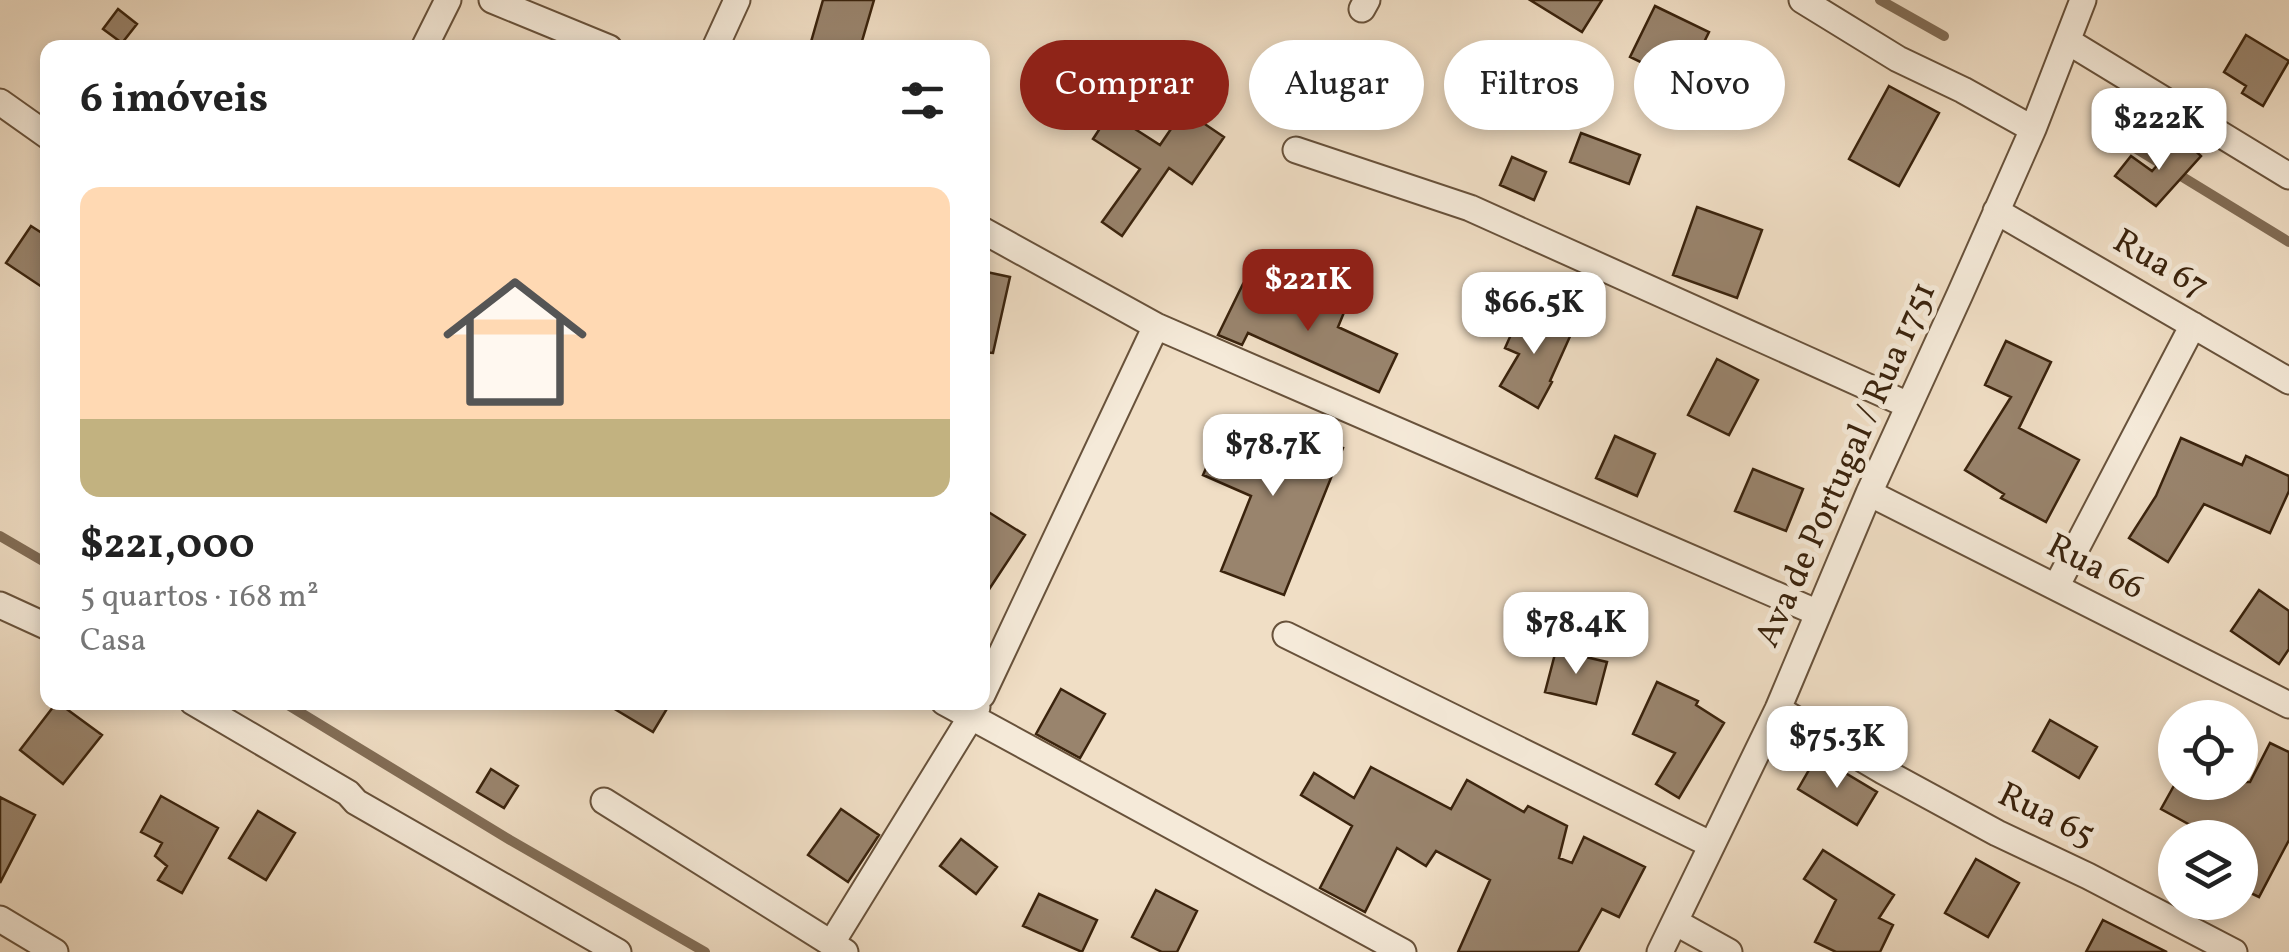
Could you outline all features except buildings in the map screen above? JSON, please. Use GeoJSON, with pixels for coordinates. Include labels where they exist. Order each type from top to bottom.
{"type":"FeatureCollection","features":[{"type":"Feature","properties":{"kind":"street"},"geometry":{"type":"LineString","coordinates":[[428,40],[448,0]]}},
{"type":"Feature","properties":{"kind":"street"},"geometry":{"type":"LineString","coordinates":[[492,0],[590,40]]}},
{"type":"Feature","properties":{"kind":"street"},"geometry":{"type":"LineString","coordinates":[[718,40],[738,0]]}},
{"type":"Feature","properties":{"kind":"street"},"geometry":{"type":"LineString","coordinates":[[1802,0],[1898,60],[1963,90],[2032,129]]}},
{"type":"Feature","properties":{"kind":"street","name":"Ava de Portugal / Rua 1751"},"geometry":{"type":"LineString","coordinates":[[1660,952],[1778,708],[1869,493],[2032,129],[2084,0]]}},
{"type":"Feature","properties":{"kind":"street"},"geometry":{"type":"LineString","coordinates":[[2069,42],[2289,176]]}},
{"type":"Feature","properties":{"kind":"street"},"geometry":{"type":"LineString","coordinates":[[0,102],[40,130]]}},
{"type":"Feature","properties":{"kind":"street"},"geometry":{"type":"LineString","coordinates":[[1296,150],[1470,208],[1908,405]]}},
{"type":"Feature","properties":{"kind":"street","name":"Rua 67"},"geometry":{"type":"LineString","coordinates":[[1996,211],[2289,381]]}},
{"type":"Feature","properties":{"kind":"street"},"geometry":{"type":"LineString","coordinates":[[990,234],[1156,326],[1818,613]]}},
{"type":"Feature","properties":{"kind":"street"},"geometry":{"type":"LineString","coordinates":[[2056,587],[2193,325]]}},
{"type":"Feature","properties":{"kind":"street"},"geometry":{"type":"LineString","coordinates":[[990,678],[1156,326]]}},
{"type":"Feature","properties":{"kind":"street","name":"Rua 66"},"geometry":{"type":"LineString","coordinates":[[1869,493],[2289,705]]}},
{"type":"Feature","properties":{"kind":"street"},"geometry":{"type":"LineString","coordinates":[[0,605],[40,623]]}},
{"type":"Feature","properties":{"kind":"street"},"geometry":{"type":"LineString","coordinates":[[1286,635],[1712,845]]}},
{"type":"Feature","properties":{"kind":"street","name":"Rua 65"},"geometry":{"type":"LineString","coordinates":[[1778,708],[1998,834],[2234,952]]}},
{"type":"Feature","properties":{"kind":"street"},"geometry":{"type":"LineString","coordinates":[[207,710],[348,793],[356,802],[618,952]]}},
{"type":"Feature","properties":{"kind":"street"},"geometry":{"type":"LineString","coordinates":[[604,801],[838,948],[975,711],[1404,952]]}},
{"type":"Feature","properties":{"kind":"street"},"geometry":{"type":"LineString","coordinates":[[0,919],[56,952]]}},
{"type":"Feature","properties":{"kind":"street"},"geometry":{"type":"LineString","coordinates":[[1675,922],[1730,952]]}},
{"type":"Feature","properties":{"kind":"waterway"},"geometry":{"type":"LineString","coordinates":[[1880,0],[1944,36]]}},
{"type":"Feature","properties":{"kind":"waterway"},"geometry":{"type":"LineString","coordinates":[[2122,140],[2289,242]]}},
{"type":"Feature","properties":{"kind":"waterway"},"geometry":{"type":"LineString","coordinates":[[0,536],[40,559]]}},
{"type":"Feature","properties":{"kind":"waterway"},"geometry":{"type":"LineString","coordinates":[[296,710],[705,952]]}}]}
